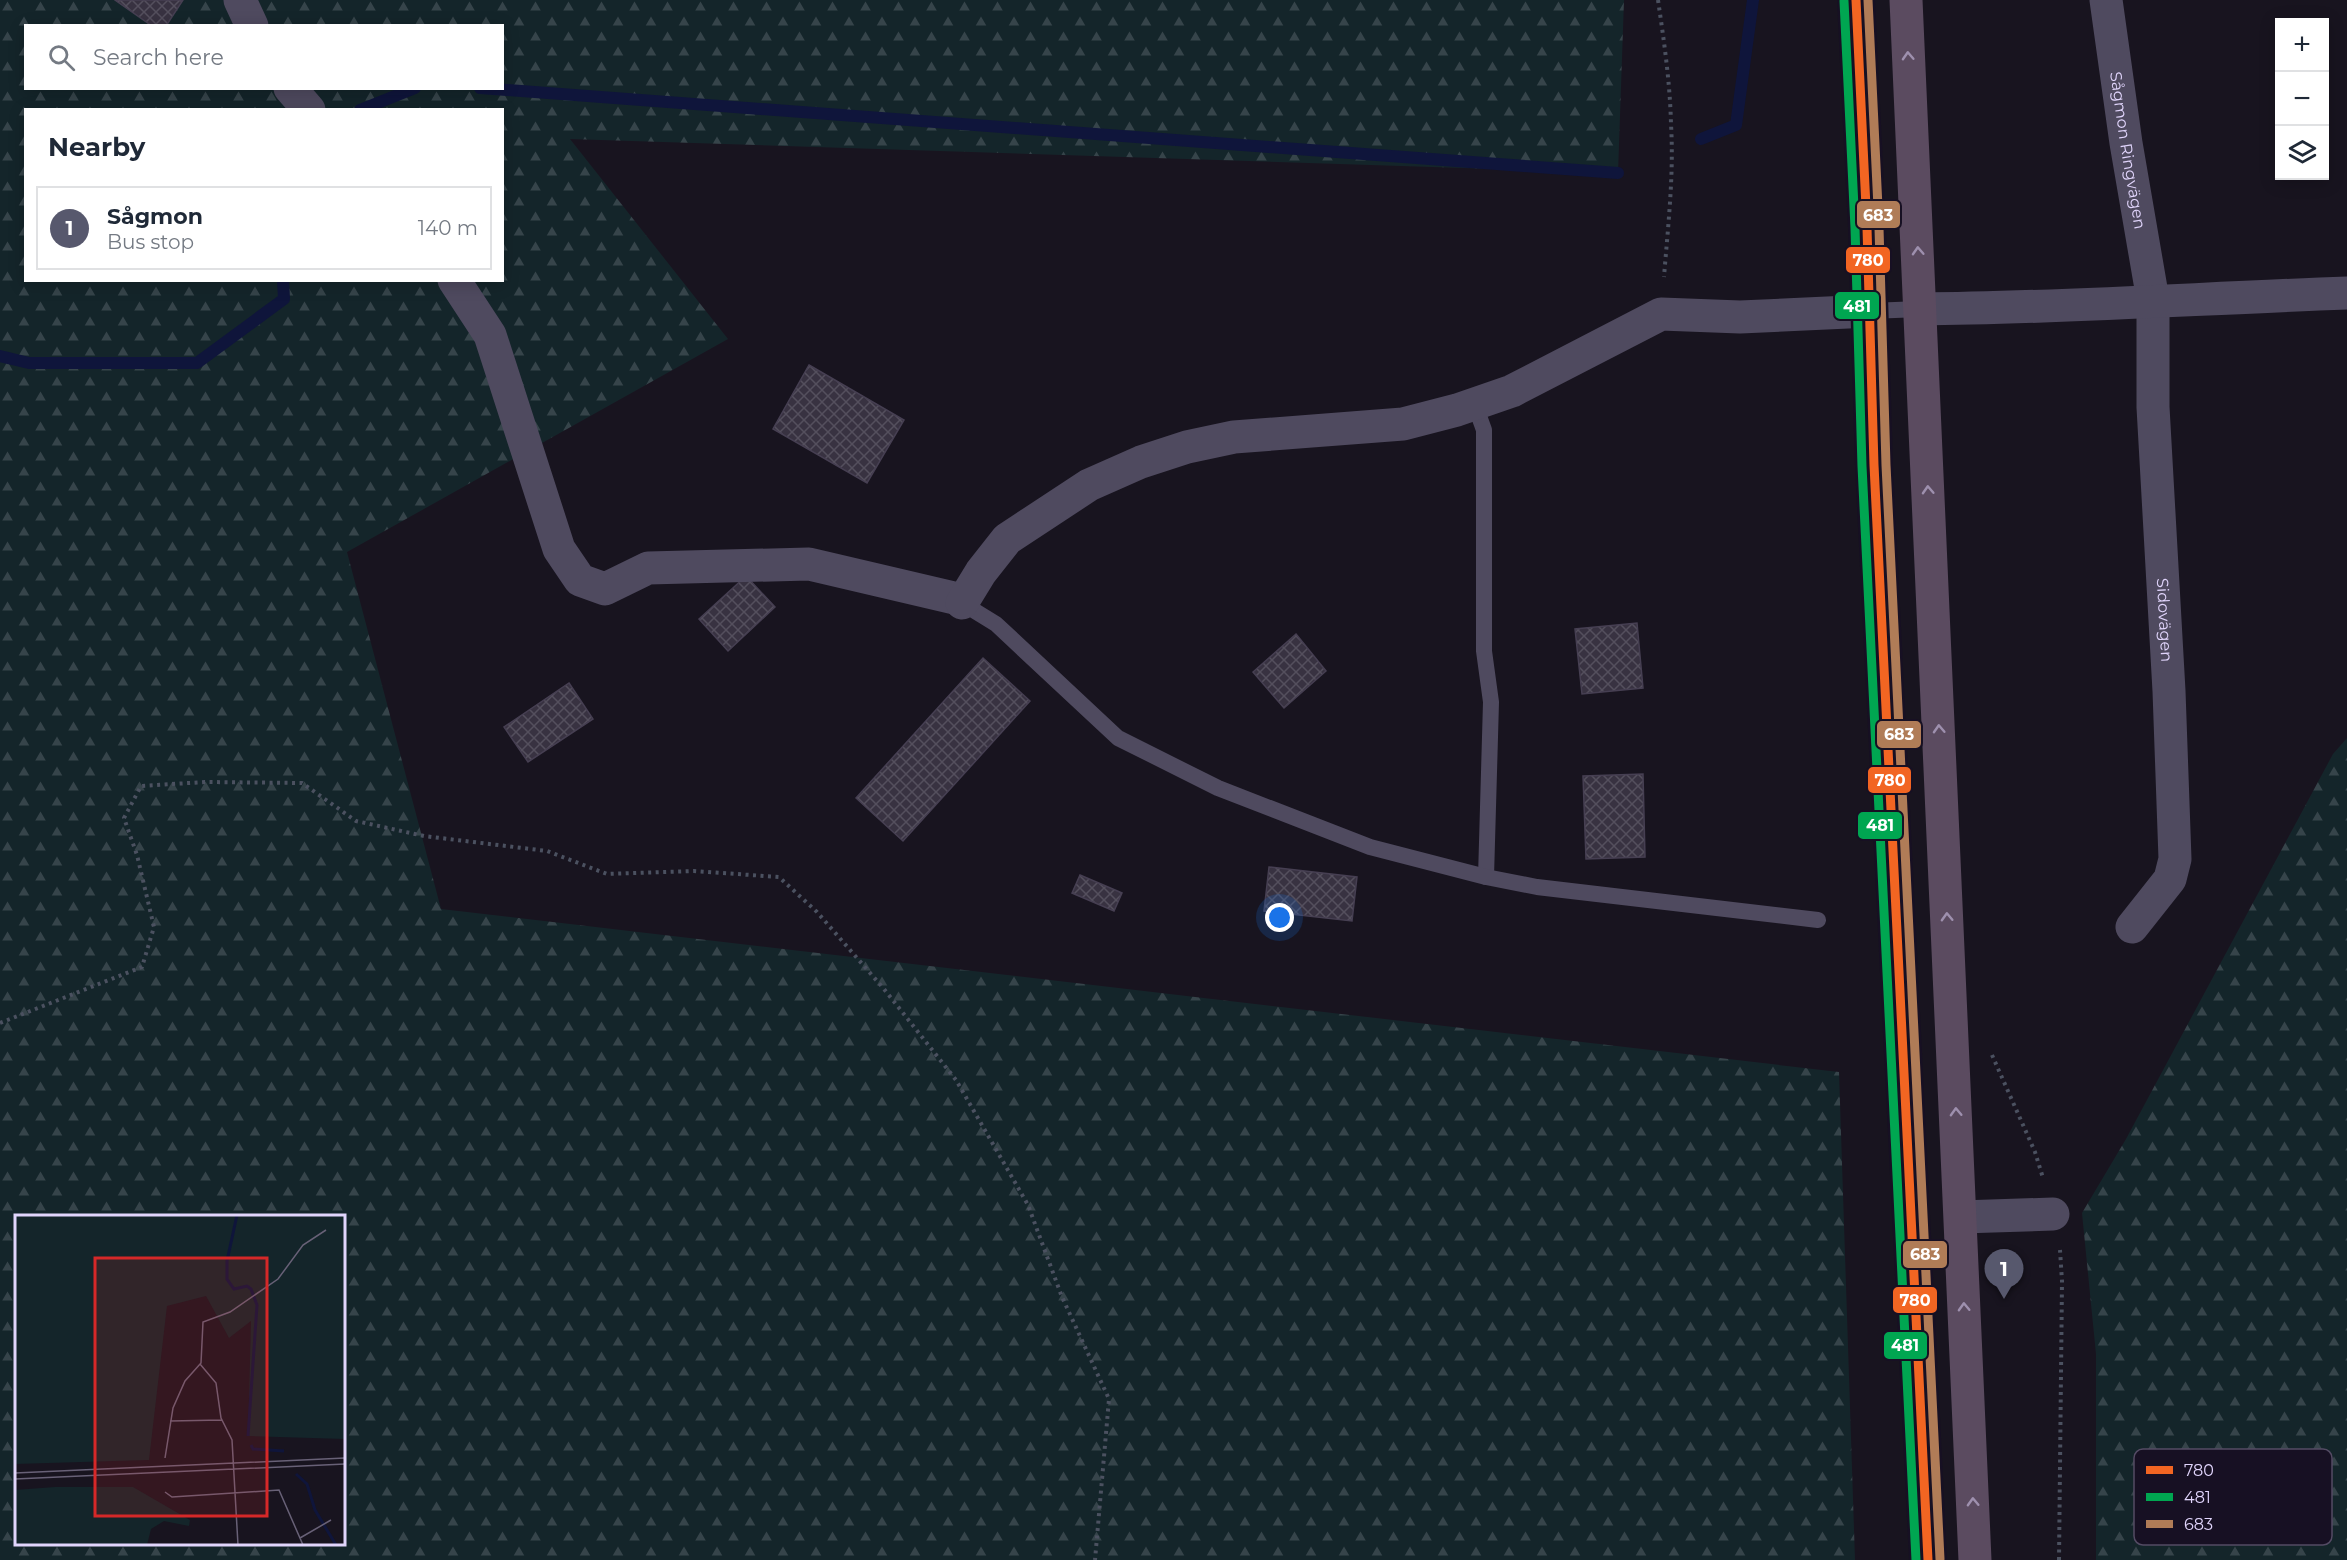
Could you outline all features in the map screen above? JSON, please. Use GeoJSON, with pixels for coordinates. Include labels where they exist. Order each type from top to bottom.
{"type":"FeatureCollection","features":[{"type":"Feature","properties":{"kind":"highway"},"geometry":{"type":"LineString","coordinates":[[1856,0],[1870,311],[1874,465],[1896,868],[1928,1560]]}},
{"type":"Feature","properties":{"kind":"highway"},"geometry":{"type":"LineString","coordinates":[[1906,0],[1975,1560]]}},
{"type":"Feature","properties":{"kind":"street"},"geometry":{"type":"LineString","coordinates":[[240,0],[251,24]]}},
{"type":"Feature","properties":{"kind":"street","name":"Sågmon Ringvägen"},"geometry":{"type":"LineString","coordinates":[[2106,0],[2126,143],[2153,300]]}},
{"type":"Feature","properties":{"kind":"street"},"geometry":{"type":"LineString","coordinates":[[292,90],[307,108]]}},
{"type":"Feature","properties":{"kind":"street"},"geometry":{"type":"LineString","coordinates":[[455,282],[489,334],[559,549],[580,580],[605,589],[648,568],[809,564],[958,601],[1007,539],[1089,485],[1141,462],[1187,447],[1234,437],[1403,424],[1475,405],[1512,392],[1662,314],[1740,317],[1870,311]]}},
{"type":"Feature","properties":{"kind":"street"},"geometry":{"type":"LineString","coordinates":[[1920,309],[2015,309],[2153,300],[2347,293]]}},
{"type":"Feature","properties":{"kind":"street","name":"Sidovägen"},"geometry":{"type":"LineString","coordinates":[[2132,927],[2170,879],[2175,859],[2169,691],[2152,407],[2153,300]]}},
{"type":"Feature","properties":{"kind":"street"},"geometry":{"type":"LineString","coordinates":[[1960,1217],[2053,1214]]}},
{"type":"Feature","properties":{"kind":"lane"},"geometry":{"type":"LineString","coordinates":[[1870,311],[1920,309]]}},
{"type":"Feature","properties":{"kind":"lane"},"geometry":{"type":"LineString","coordinates":[[1475,405],[1484,430],[1484,651],[1491,702],[1486,877]]}},
{"type":"Feature","properties":{"kind":"lane"},"geometry":{"type":"LineString","coordinates":[[958,601],[996,624],[1118,738],[1218,788],[1370,847],[1486,877],[1537,887],[1818,920]]}},
{"type":"Feature","properties":{"kind":"path"},"geometry":{"type":"LineString","coordinates":[[1658,0],[1668,64],[1672,126],[1672,180],[1662,314]]}},
{"type":"Feature","properties":{"kind":"path"},"geometry":{"type":"LineString","coordinates":[[0,1023],[142,967],[154,927],[137,855],[124,818],[141,786],[205,782],[302,783],[356,821],[424,836],[547,851],[607,874],[694,871],[779,877],[817,912],[884,989],[956,1080],[1028,1205],[1062,1297],[1109,1399],[1095,1560]]}},
{"type":"Feature","properties":{"kind":"path"},"geometry":{"type":"LineString","coordinates":[[1991,1053],[2035,1152],[2059,1240],[2062,1281],[2059,1560]]}},
{"type":"Feature","properties":{"kind":"green space"},"geometry":{"type":"Polygon","coordinates":[[[0,0],[1624,0],[1618,173],[570,139],[728,339],[347,552],[441,909],[1839,1072],[1855,1560],[0,1560],[0,0]]]}},
{"type":"Feature","properties":{"kind":"green space"},"geometry":{"type":"Polygon","coordinates":[[[2347,738],[2347,1560],[2096,1560],[2096,1354],[2082,1213],[2126,1139],[2333,754],[2347,738]]]}},
{"type":"Feature","properties":{"kind":"building"},"geometry":{"type":"Polygon","coordinates":[[[115,0],[183,0],[167,24],[149,24],[115,0]]]}},
{"type":"Feature","properties":{"kind":"building"},"geometry":{"type":"Polygon","coordinates":[[[809,365],[904,420],[867,483],[773,429],[809,365]]]}},
{"type":"Feature","properties":{"kind":"building"},"geometry":{"type":"Polygon","coordinates":[[[746,576],[775,607],[728,651],[699,619],[746,576]]]}},
{"type":"Feature","properties":{"kind":"building"},"geometry":{"type":"Polygon","coordinates":[[[1637,623],[1643,688],[1582,694],[1575,629],[1637,623]]]}},
{"type":"Feature","properties":{"kind":"building"},"geometry":{"type":"Polygon","coordinates":[[[1296,634],[1326,671],[1284,708],[1253,672],[1296,634]]]}},
{"type":"Feature","properties":{"kind":"building"},"geometry":{"type":"Polygon","coordinates":[[[983,658],[1030,701],[903,841],[856,798],[983,658]]]}},
{"type":"Feature","properties":{"kind":"building"},"geometry":{"type":"Polygon","coordinates":[[[569,683],[593,719],[528,762],[504,727],[569,683]]]}},
{"type":"Feature","properties":{"kind":"building"},"geometry":{"type":"Polygon","coordinates":[[[1643,774],[1645,857],[1586,859],[1583,776],[1643,774]]]}},
{"type":"Feature","properties":{"kind":"building"},"geometry":{"type":"Polygon","coordinates":[[[1269,867],[1357,877],[1352,921],[1264,911],[1269,867]]]}},
{"type":"Feature","properties":{"kind":"building"},"geometry":{"type":"Polygon","coordinates":[[[1080,875],[1122,893],[1114,911],[1072,893],[1080,875]]]}},
{"type":"Feature","properties":{"kind":"waterway"},"geometry":{"type":"LineString","coordinates":[[1701,139],[1736,125],[1753,0]]}},
{"type":"Feature","properties":{"kind":"waterway"},"geometry":{"type":"LineString","coordinates":[[365,108],[410,90]]}},
{"type":"Feature","properties":{"kind":"waterway"},"geometry":{"type":"LineString","coordinates":[[504,90],[1618,173]]}},
{"type":"Feature","properties":{"kind":"waterway"},"geometry":{"type":"LineString","coordinates":[[0,356],[29,363],[197,363],[284,299],[283,282]]}},
{"type":"Feature","properties":{"kind":"transit line","name":"780"},"geometry":{"type":"LineString","coordinates":[[1856,0],[1867,228],[1874,465],[1928,1560]]}},
{"type":"Feature","properties":{"kind":"transit line","name":"683"},"geometry":{"type":"LineString","coordinates":[[1868,0],[1879,228],[1886,465],[1940,1559]]}},
{"type":"Feature","properties":{"kind":"transit line","name":"481"},"geometry":{"type":"LineString","coordinates":[[1844,1],[1855,228],[1862,466],[1916,1560]]}},
{"type":"Feature","properties":{"kind":"place","name":"Sågmon"},"geometry":{"type":"Point","coordinates":[2004,1299]}}]}
